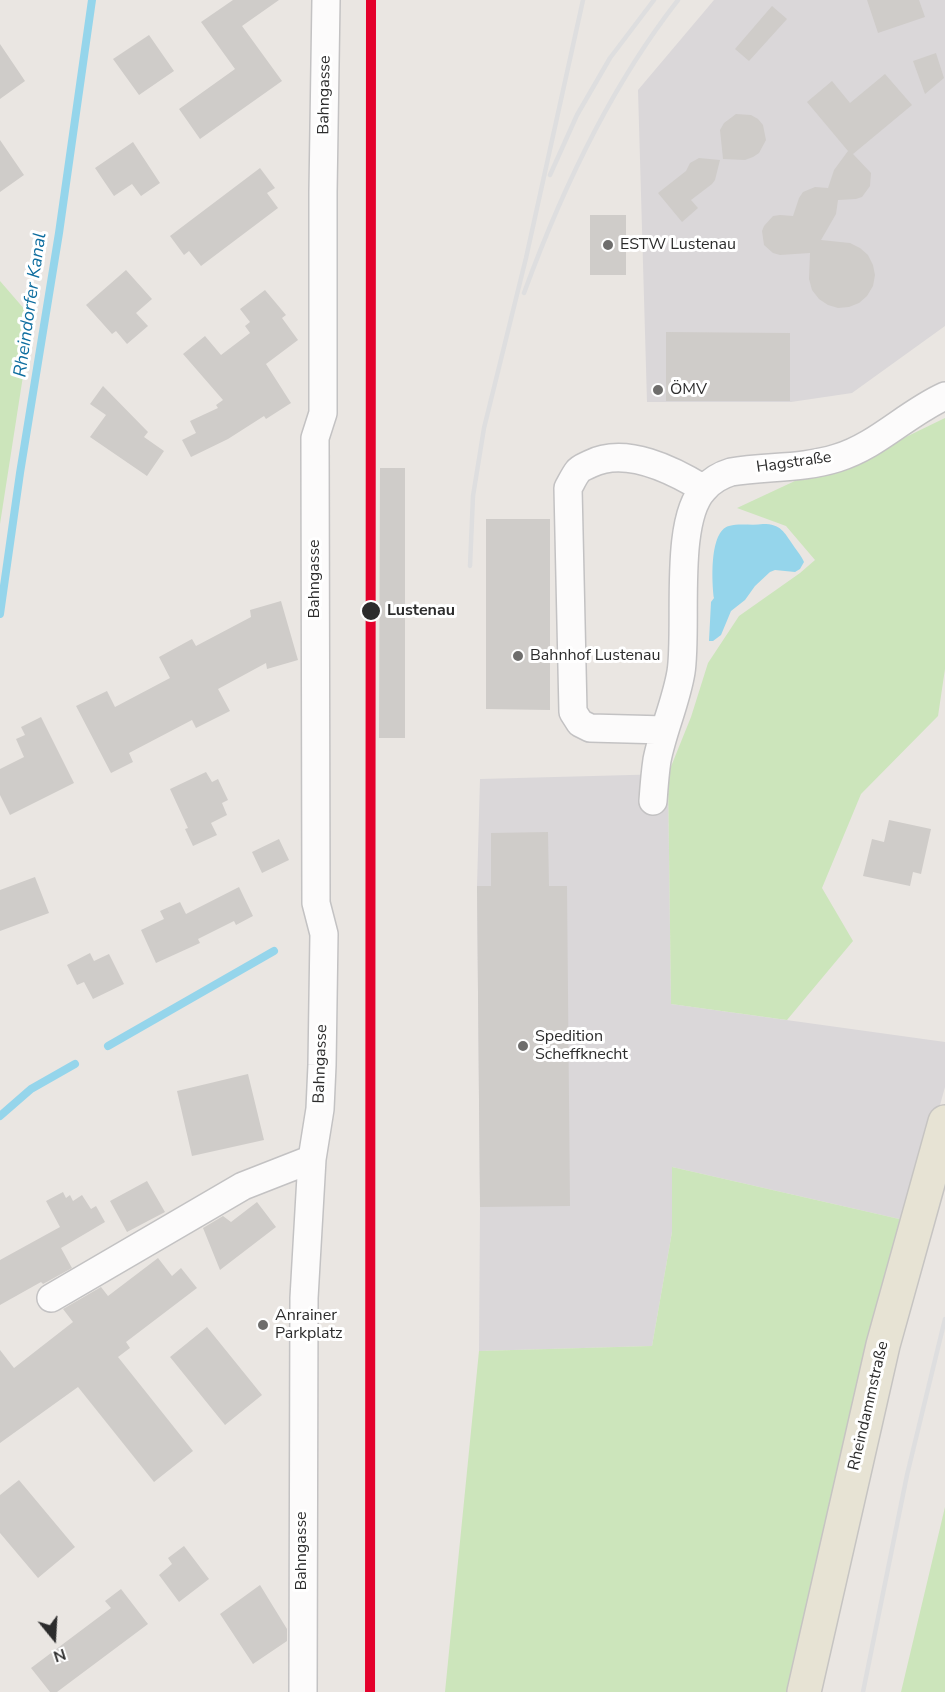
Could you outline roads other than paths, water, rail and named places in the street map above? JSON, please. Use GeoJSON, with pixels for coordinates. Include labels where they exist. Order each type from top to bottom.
{"type":"FeatureCollection","features":[{"type":"Feature","properties":{"kind":"main road","name":"Rheindammstraße"},"geometry":{"type":"LineString","coordinates":[[804,1692],[883,1345],[945,1122]]}},
{"type":"Feature","properties":{"kind":"street","name":"Bahngasse"},"geometry":{"type":"LineString","coordinates":[[303,1692],[304,1298],[312,1158],[320,1109],[324,934],[316,903],[315,438],[323,413],[326,0]]}},
{"type":"Feature","properties":{"kind":"street","name":"Hagstraße"},"geometry":{"type":"LineString","coordinates":[[704,489],[720,476],[731,472],[805,465],[836,459],[858,450],[895,428],[928,404],[945,396]]}},
{"type":"Feature","properties":{"kind":"street"},"geometry":{"type":"LineString","coordinates":[[653,801],[657,760],[676,694],[683,655],[685,550],[690,518],[704,489],[679,474],[635,459],[598,460],[578,470],[568,488],[573,712],[580,723],[590,728],[665,730]]}},
{"type":"Feature","properties":{"kind":"street"},"geometry":{"type":"LineString","coordinates":[[51,1298],[243,1186],[312,1158]]}},
{"type":"Feature","properties":{"kind":"water"},"geometry":{"type":"Polygon","coordinates":[[[774,525],[781,530],[804,562],[795,572],[775,570],[770,572],[755,586],[745,600],[731,611],[721,635],[709,641],[711,602],[714,598],[713,558],[718,537],[729,526],[774,525]]]}},
{"type":"Feature","properties":{"kind":"waterway","name":"Rheindorfer Kanal"},"geometry":{"type":"LineString","coordinates":[[0,614],[20,473],[59,233],[92,0]]}},
{"type":"Feature","properties":{"kind":"waterway"},"geometry":{"type":"LineString","coordinates":[[108,1046],[274,951]]}},
{"type":"Feature","properties":{"kind":"waterway"},"geometry":{"type":"LineString","coordinates":[[0,1116],[31,1089],[75,1064]]}},
{"type":"Feature","properties":{"kind":"railway"},"geometry":{"type":"LineString","coordinates":[[470,566],[473,496],[484,428],[526,258],[583,0]]}},
{"type":"Feature","properties":{"kind":"railway"},"geometry":{"type":"LineString","coordinates":[[550,175],[577,115],[610,58],[654,0]]}},
{"type":"Feature","properties":{"kind":"railway"},"geometry":{"type":"LineString","coordinates":[[524,293],[571,178],[590,140],[631,68],[653,33],[678,0]]}},
{"type":"Feature","properties":{"kind":"railway"},"geometry":{"type":"LineString","coordinates":[[863,1692],[907,1475],[945,1319]]}},
{"type":"Feature","properties":{"kind":"place","name":"ESTW Lustenau"},"geometry":{"type":"Point","coordinates":[608,245]}},
{"type":"Feature","properties":{"kind":"place","name":"ÖMV"},"geometry":{"type":"Point","coordinates":[658,390]}},
{"type":"Feature","properties":{"kind":"place","name":"Lustenau"},"geometry":{"type":"Point","coordinates":[371,611]}},
{"type":"Feature","properties":{"kind":"place","name":"Bahnhof Lustenau"},"geometry":{"type":"Point","coordinates":[518,656]}},
{"type":"Feature","properties":{"kind":"place","name":"Spedition Scheffknecht"},"geometry":{"type":"Point","coordinates":[523,1046]}},
{"type":"Feature","properties":{"kind":"place","name":"Anrainer Parkplatz"},"geometry":{"type":"Point","coordinates":[263,1325]}}]}
